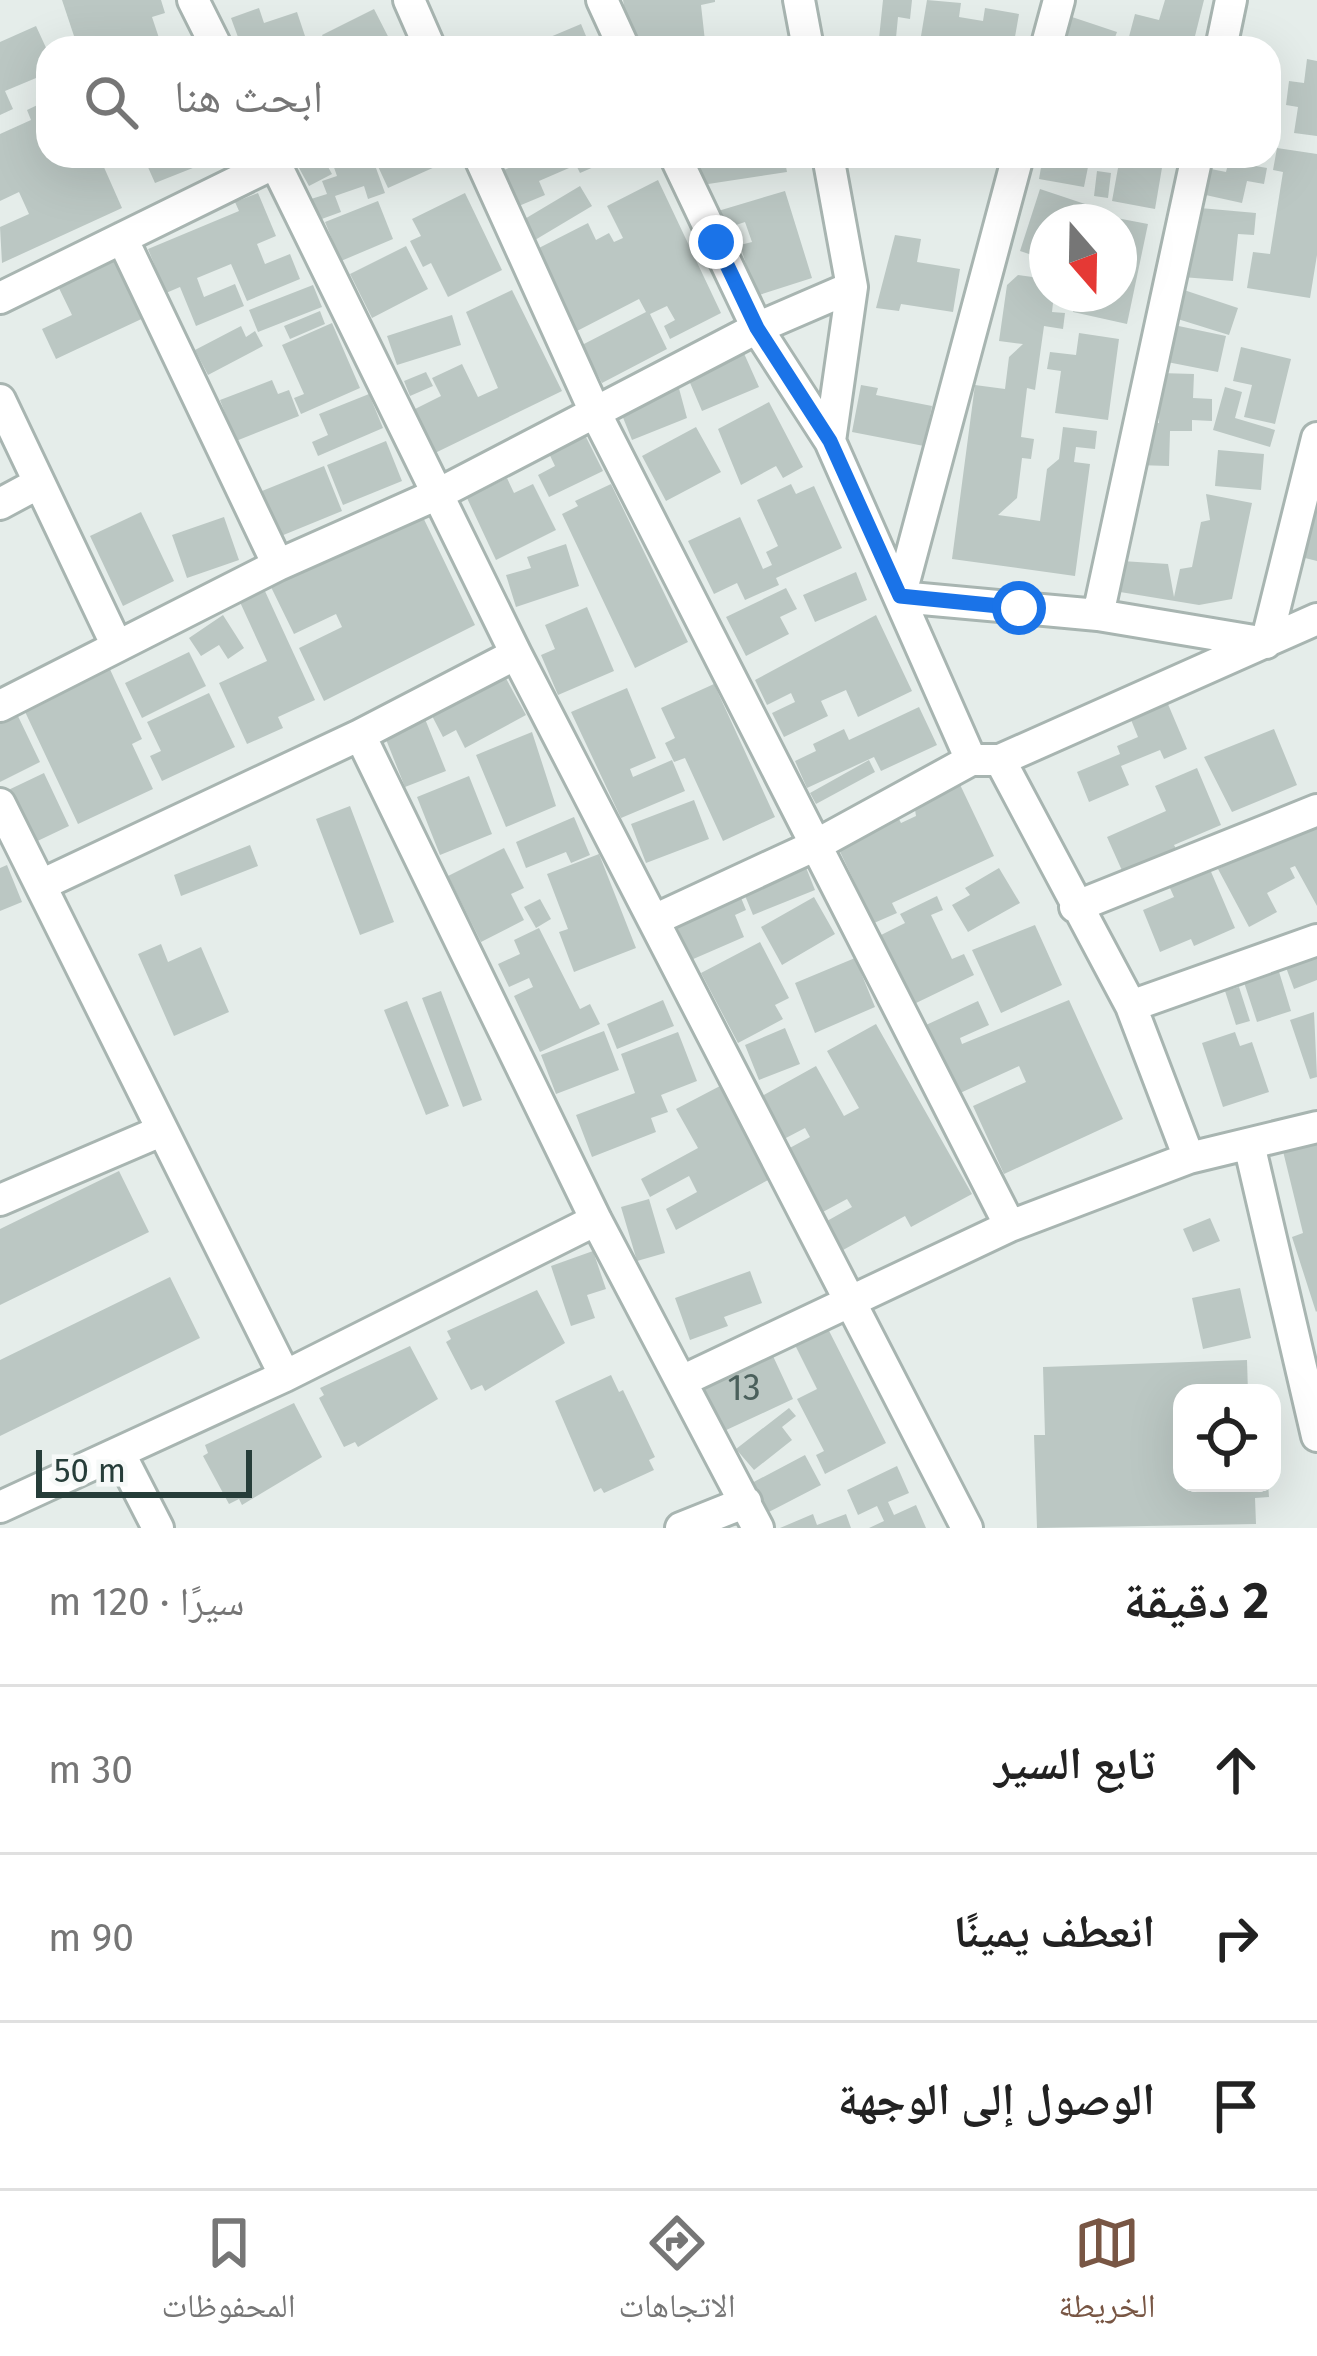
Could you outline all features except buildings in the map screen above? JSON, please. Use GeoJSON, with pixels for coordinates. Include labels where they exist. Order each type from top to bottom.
{"type":"FeatureCollection","features":[{"type":"Feature","properties":{"kind":"street"},"geometry":{"type":"LineString","coordinates":[[193,0],[211,36]]}},
{"type":"Feature","properties":{"kind":"street"},"geometry":{"type":"LineString","coordinates":[[409,0],[425,36]]}},
{"type":"Feature","properties":{"kind":"street"},"geometry":{"type":"LineString","coordinates":[[602,0],[618,36]]}},
{"type":"Feature","properties":{"kind":"street"},"geometry":{"type":"LineString","coordinates":[[799,0],[806,36]]}},
{"type":"Feature","properties":{"kind":"street"},"geometry":{"type":"LineString","coordinates":[[1049,36],[1059,0]]}},
{"type":"Feature","properties":{"kind":"street"},"geometry":{"type":"LineString","coordinates":[[1223,36],[1231,0]]}},
{"type":"Feature","properties":{"kind":"street"},"geometry":{"type":"LineString","coordinates":[[0,298],[256,168]]}},
{"type":"Feature","properties":{"kind":"street"},"geometry":{"type":"LineString","coordinates":[[278,168],[516,654],[967,1528]]}},
{"type":"Feature","properties":{"kind":"street"},"geometry":{"type":"LineString","coordinates":[[484,168],[595,412],[1010,1226]]}},
{"type":"Feature","properties":{"kind":"street"},"geometry":{"type":"LineString","coordinates":[[682,168],[757,328],[830,441],[900,596],[986,760],[1131,1006],[1190,1158]]}},
{"type":"Feature","properties":{"kind":"street"},"geometry":{"type":"LineString","coordinates":[[830,168],[852,287],[830,441]]}},
{"type":"Feature","properties":{"kind":"street"},"geometry":{"type":"LineString","coordinates":[[900,596],[1015,168]]}},
{"type":"Feature","properties":{"kind":"street"},"geometry":{"type":"LineString","coordinates":[[1098,615],[1194,168]]}},
{"type":"Feature","properties":{"kind":"street"},"geometry":{"type":"LineString","coordinates":[[122,238],[278,565]]}},
{"type":"Feature","properties":{"kind":"street"},"geometry":{"type":"LineString","coordinates":[[0,706],[278,565],[440,493],[757,328],[852,287]]}},
{"type":"Feature","properties":{"kind":"street"},"geometry":{"type":"LineString","coordinates":[[0,400],[116,644]]}},
{"type":"Feature","properties":{"kind":"street"},"geometry":{"type":"LineString","coordinates":[[1266,643],[1317,438]]}},
{"type":"Feature","properties":{"kind":"street"},"geometry":{"type":"LineString","coordinates":[[0,504],[39,483]]}},
{"type":"Feature","properties":{"kind":"street"},"geometry":{"type":"LineString","coordinates":[[900,596],[1098,615],[1266,643]]}},
{"type":"Feature","properties":{"kind":"street"},"geometry":{"type":"LineString","coordinates":[[654,920],[986,760],[1315,626]]}},
{"type":"Feature","properties":{"kind":"street"},"geometry":{"type":"LineString","coordinates":[[41,885],[359,735],[516,654]]}},
{"type":"Feature","properties":{"kind":"street"},"geometry":{"type":"LineString","coordinates":[[359,735],[596,1220],[685,1380],[752,1515],[681,1528]]}},
{"type":"Feature","properties":{"kind":"street"},"geometry":{"type":"LineString","coordinates":[[0,804],[285,1376]]}},
{"type":"Feature","properties":{"kind":"street"},"geometry":{"type":"LineString","coordinates":[[1075,907],[1317,810]]}},
{"type":"Feature","properties":{"kind":"street"},"geometry":{"type":"LineString","coordinates":[[1131,1006],[1317,940]]}},
{"type":"Feature","properties":{"kind":"street"},"geometry":{"type":"LineString","coordinates":[[685,1380],[1010,1226],[1190,1158],[1317,1127]]}},
{"type":"Feature","properties":{"kind":"street"},"geometry":{"type":"LineString","coordinates":[[0,1200],[161,1131]]}},
{"type":"Feature","properties":{"kind":"street"},"geometry":{"type":"LineString","coordinates":[[1249,1144],[1317,1436]]}},
{"type":"Feature","properties":{"kind":"street"},"geometry":{"type":"LineString","coordinates":[[0,1507],[285,1376],[596,1220]]}},
{"type":"Feature","properties":{"kind":"street"},"geometry":{"type":"LineString","coordinates":[[120,1454],[158,1528]]}},
{"type":"Feature","properties":{"kind":"route"},"geometry":{"type":"LineString","coordinates":[[716,242],[757,328],[830,441],[900,596],[1019,608]]}}]}
